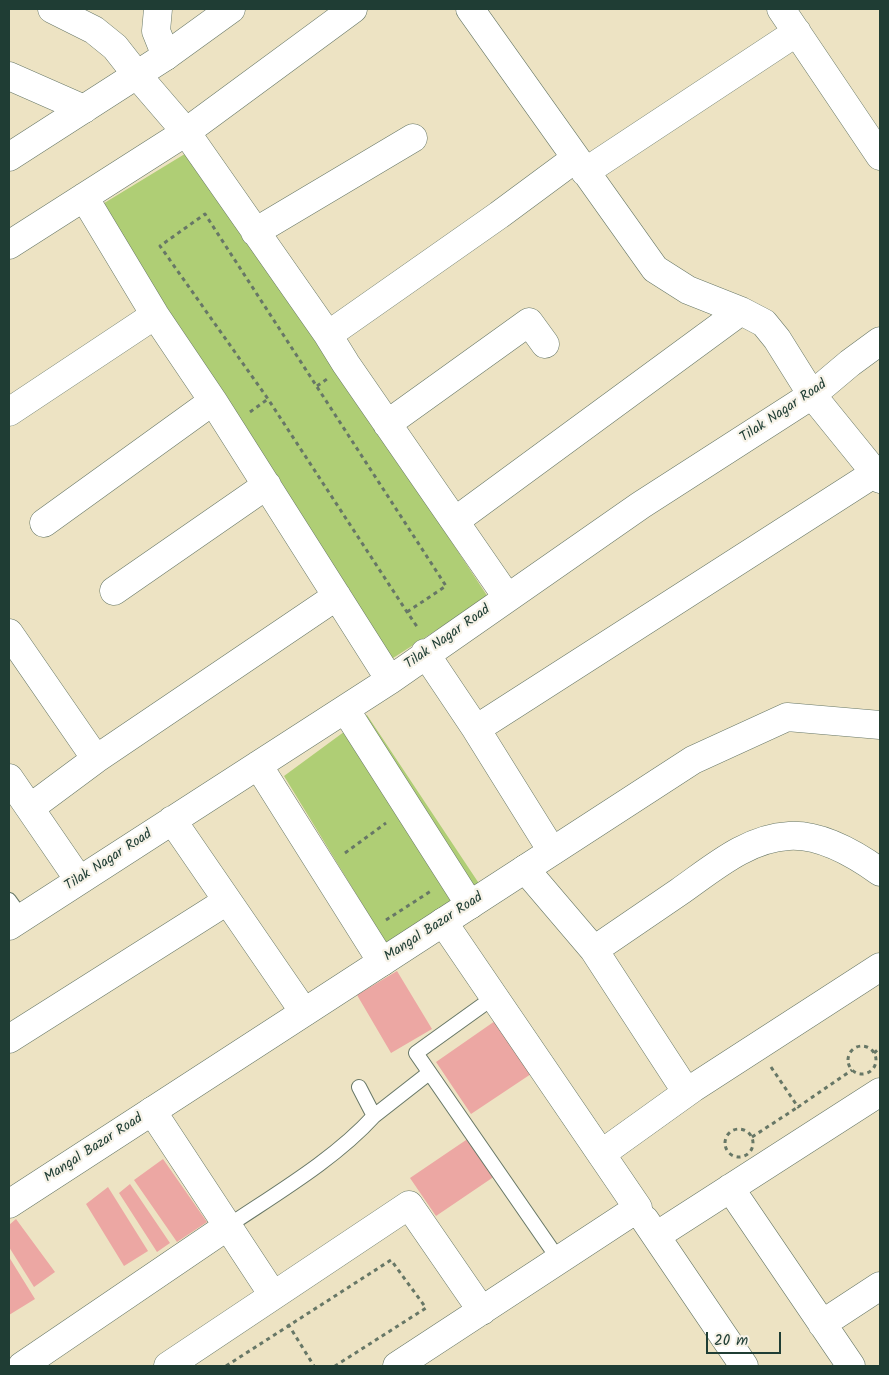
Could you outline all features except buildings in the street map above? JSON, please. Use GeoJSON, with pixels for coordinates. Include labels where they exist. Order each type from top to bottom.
{"type":"FeatureCollection","features":[{"type":"Feature","properties":{"kind":"street"},"geometry":{"type":"LineString","coordinates":[[54,9],[94,30],[115,46],[186,132],[328,335],[507,597]]}},
{"type":"Feature","properties":{"kind":"street"},"geometry":{"type":"LineString","coordinates":[[158,9],[156,14],[156,31],[166,56]]}},
{"type":"Feature","properties":{"kind":"street"},"geometry":{"type":"LineString","coordinates":[[9,156],[166,56],[231,9]]}},
{"type":"Feature","properties":{"kind":"street"},"geometry":{"type":"LineString","coordinates":[[9,245],[186,132],[353,9]]}},
{"type":"Feature","properties":{"kind":"street"},"geometry":{"type":"LineString","coordinates":[[470,9],[655,269],[688,290],[741,311],[764,323],[777,338],[812,395],[878,474],[476,729]]}},
{"type":"Feature","properties":{"kind":"street"},"geometry":{"type":"LineString","coordinates":[[781,9],[880,156]]}},
{"type":"Feature","properties":{"kind":"street"},"geometry":{"type":"LineString","coordinates":[[328,335],[499,215],[797,32]]}},
{"type":"Feature","properties":{"kind":"street"},"geometry":{"type":"LineString","coordinates":[[9,76],[84,109]]}},
{"type":"Feature","properties":{"kind":"street"},"geometry":{"type":"LineString","coordinates":[[255,232],[413,138]]}},
{"type":"Feature","properties":{"kind":"street"},"geometry":{"type":"LineString","coordinates":[[84,197],[155,315],[213,401],[390,680]]}},
{"type":"Feature","properties":{"kind":"street"},"geometry":{"type":"LineString","coordinates":[[455,521],[741,311]]}},
{"type":"Feature","properties":{"kind":"street"},"geometry":{"type":"LineString","coordinates":[[9,412],[155,315]]}},
{"type":"Feature","properties":{"kind":"street"},"geometry":{"type":"LineString","coordinates":[[387,424],[529,322],[545,344]]}},
{"type":"Feature","properties":{"kind":"street","name":"Tilak Nagar Road"},"geometry":{"type":"LineString","coordinates":[[13,915],[80,880],[390,680],[425,653],[641,505],[812,395],[880,341]]}},
{"type":"Feature","properties":{"kind":"street"},"geometry":{"type":"LineString","coordinates":[[44,522],[213,401]]}},
{"type":"Feature","properties":{"kind":"street"},"geometry":{"type":"LineString","coordinates":[[114,591],[267,485]]}},
{"type":"Feature","properties":{"kind":"street"},"geometry":{"type":"LineString","coordinates":[[30,808],[96,759],[337,596]]}},
{"type":"Feature","properties":{"kind":"street"},"geometry":{"type":"LineString","coordinates":[[9,633],[96,759]]}},
{"type":"Feature","properties":{"kind":"street"},"geometry":{"type":"LineString","coordinates":[[425,653],[476,729],[552,851]]}},
{"type":"Feature","properties":{"kind":"street"},"geometry":{"type":"LineString","coordinates":[[345,709],[470,905]]}},
{"type":"Feature","properties":{"kind":"street","name":"Mangal Bazar Road"},"geometry":{"type":"LineString","coordinates":[[9,1204],[693,760],[787,717],[880,725]]}},
{"type":"Feature","properties":{"kind":"street"},"geometry":{"type":"LineString","coordinates":[[258,765],[382,962]]}},
{"type":"Feature","properties":{"kind":"street"},"geometry":{"type":"LineString","coordinates":[[9,778],[80,880]]}},
{"type":"Feature","properties":{"kind":"street"},"geometry":{"type":"LineString","coordinates":[[172,820],[304,1012]]}},
{"type":"Feature","properties":{"kind":"street"},"geometry":{"type":"LineString","coordinates":[[594,950],[735,853],[766,839],[790,836],[815,838],[844,850],[880,872]]}},
{"type":"Feature","properties":{"kind":"street"},"geometry":{"type":"LineString","coordinates":[[526,869],[594,950],[680,1082],[686,1087],[693,1088]]}},
{"type":"Feature","properties":{"kind":"street"},"geometry":{"type":"LineString","coordinates":[[9,1039],[227,901]]}},
{"type":"Feature","properties":{"kind":"street"},"geometry":{"type":"LineString","coordinates":[[443,922],[744,1366]]}},
{"type":"Feature","properties":{"kind":"street"},"geometry":{"type":"LineString","coordinates":[[601,1154],[693,1088],[880,966]]}},
{"type":"Feature","properties":{"kind":"street"},"geometry":{"type":"LineString","coordinates":[[656,1236],[880,1092]]}},
{"type":"Feature","properties":{"kind":"street"},"geometry":{"type":"LineString","coordinates":[[152,1111],[273,1295]]}},
{"type":"Feature","properties":{"kind":"street"},"geometry":{"type":"LineString","coordinates":[[730,1188],[851,1366]]}},
{"type":"Feature","properties":{"kind":"street"},"geometry":{"type":"LineString","coordinates":[[168,1366],[409,1205],[482,1311]]}},
{"type":"Feature","properties":{"kind":"street"},"geometry":{"type":"LineString","coordinates":[[397,1366],[638,1208]]}},
{"type":"Feature","properties":{"kind":"street"},"geometry":{"type":"LineString","coordinates":[[22,1366],[228,1226]]}},
{"type":"Feature","properties":{"kind":"street"},"geometry":{"type":"LineString","coordinates":[[822,1324],[880,1286]]}},
{"type":"Feature","properties":{"kind":"lane"},"geometry":{"type":"LineString","coordinates":[[494,997],[416,1053],[559,1260]]}},
{"type":"Feature","properties":{"kind":"lane"},"geometry":{"type":"LineString","coordinates":[[228,1226],[340,1150],[374,1116],[429,1073]]}},
{"type":"Feature","properties":{"kind":"lane"},"geometry":{"type":"LineString","coordinates":[[359,1087],[374,1116]]}},
{"type":"Feature","properties":{"kind":"path"},"geometry":{"type":"LineString","coordinates":[[205,214],[446,586],[407,612],[268,399],[160,246],[205,214]]}},
{"type":"Feature","properties":{"kind":"path"},"geometry":{"type":"LineString","coordinates":[[344,854],[388,821]]}},
{"type":"Feature","properties":{"kind":"path"},"geometry":{"type":"LineString","coordinates":[[385,920],[422,897]]}},
{"type":"Feature","properties":{"kind":"path"},"geometry":{"type":"LineString","coordinates":[[757,1046],[798,1107]]}},
{"type":"Feature","properties":{"kind":"path"},"geometry":{"type":"LineString","coordinates":[[857,1046],[867,1046],[874,1052],[876,1057],[874,1065],[869,1072],[860,1074],[852,1070],[848,1057],[853,1049],[857,1046]]}},
{"type":"Feature","properties":{"kind":"path"},"geometry":{"type":"LineString","coordinates":[[874,1052],[880,1048]]}},
{"type":"Feature","properties":{"kind":"path"},"geometry":{"type":"LineString","coordinates":[[752,1137],[852,1070]]}},
{"type":"Feature","properties":{"kind":"path"},"geometry":{"type":"LineString","coordinates":[[740,1129],[749,1133],[752,1137],[753,1145],[749,1153],[745,1155],[733,1155],[727,1149],[726,1139],[731,1132],[740,1129]]}},
{"type":"Feature","properties":{"kind":"path"},"geometry":{"type":"LineString","coordinates":[[226,1366],[391,1260],[426,1308],[335,1366]]}},
{"type":"Feature","properties":{"kind":"path"},"geometry":{"type":"LineString","coordinates":[[288,1325],[314,1366]]}},
{"type":"Feature","properties":{"kind":"green space"},"geometry":{"type":"Polygon","coordinates":[[[188,152],[345,380],[488,597],[390,660],[101,205],[188,152]]]}},
{"type":"Feature","properties":{"kind":"green space"},"geometry":{"type":"Polygon","coordinates":[[[367,715],[480,885],[386,943],[284,776],[367,715]]]}}]}
